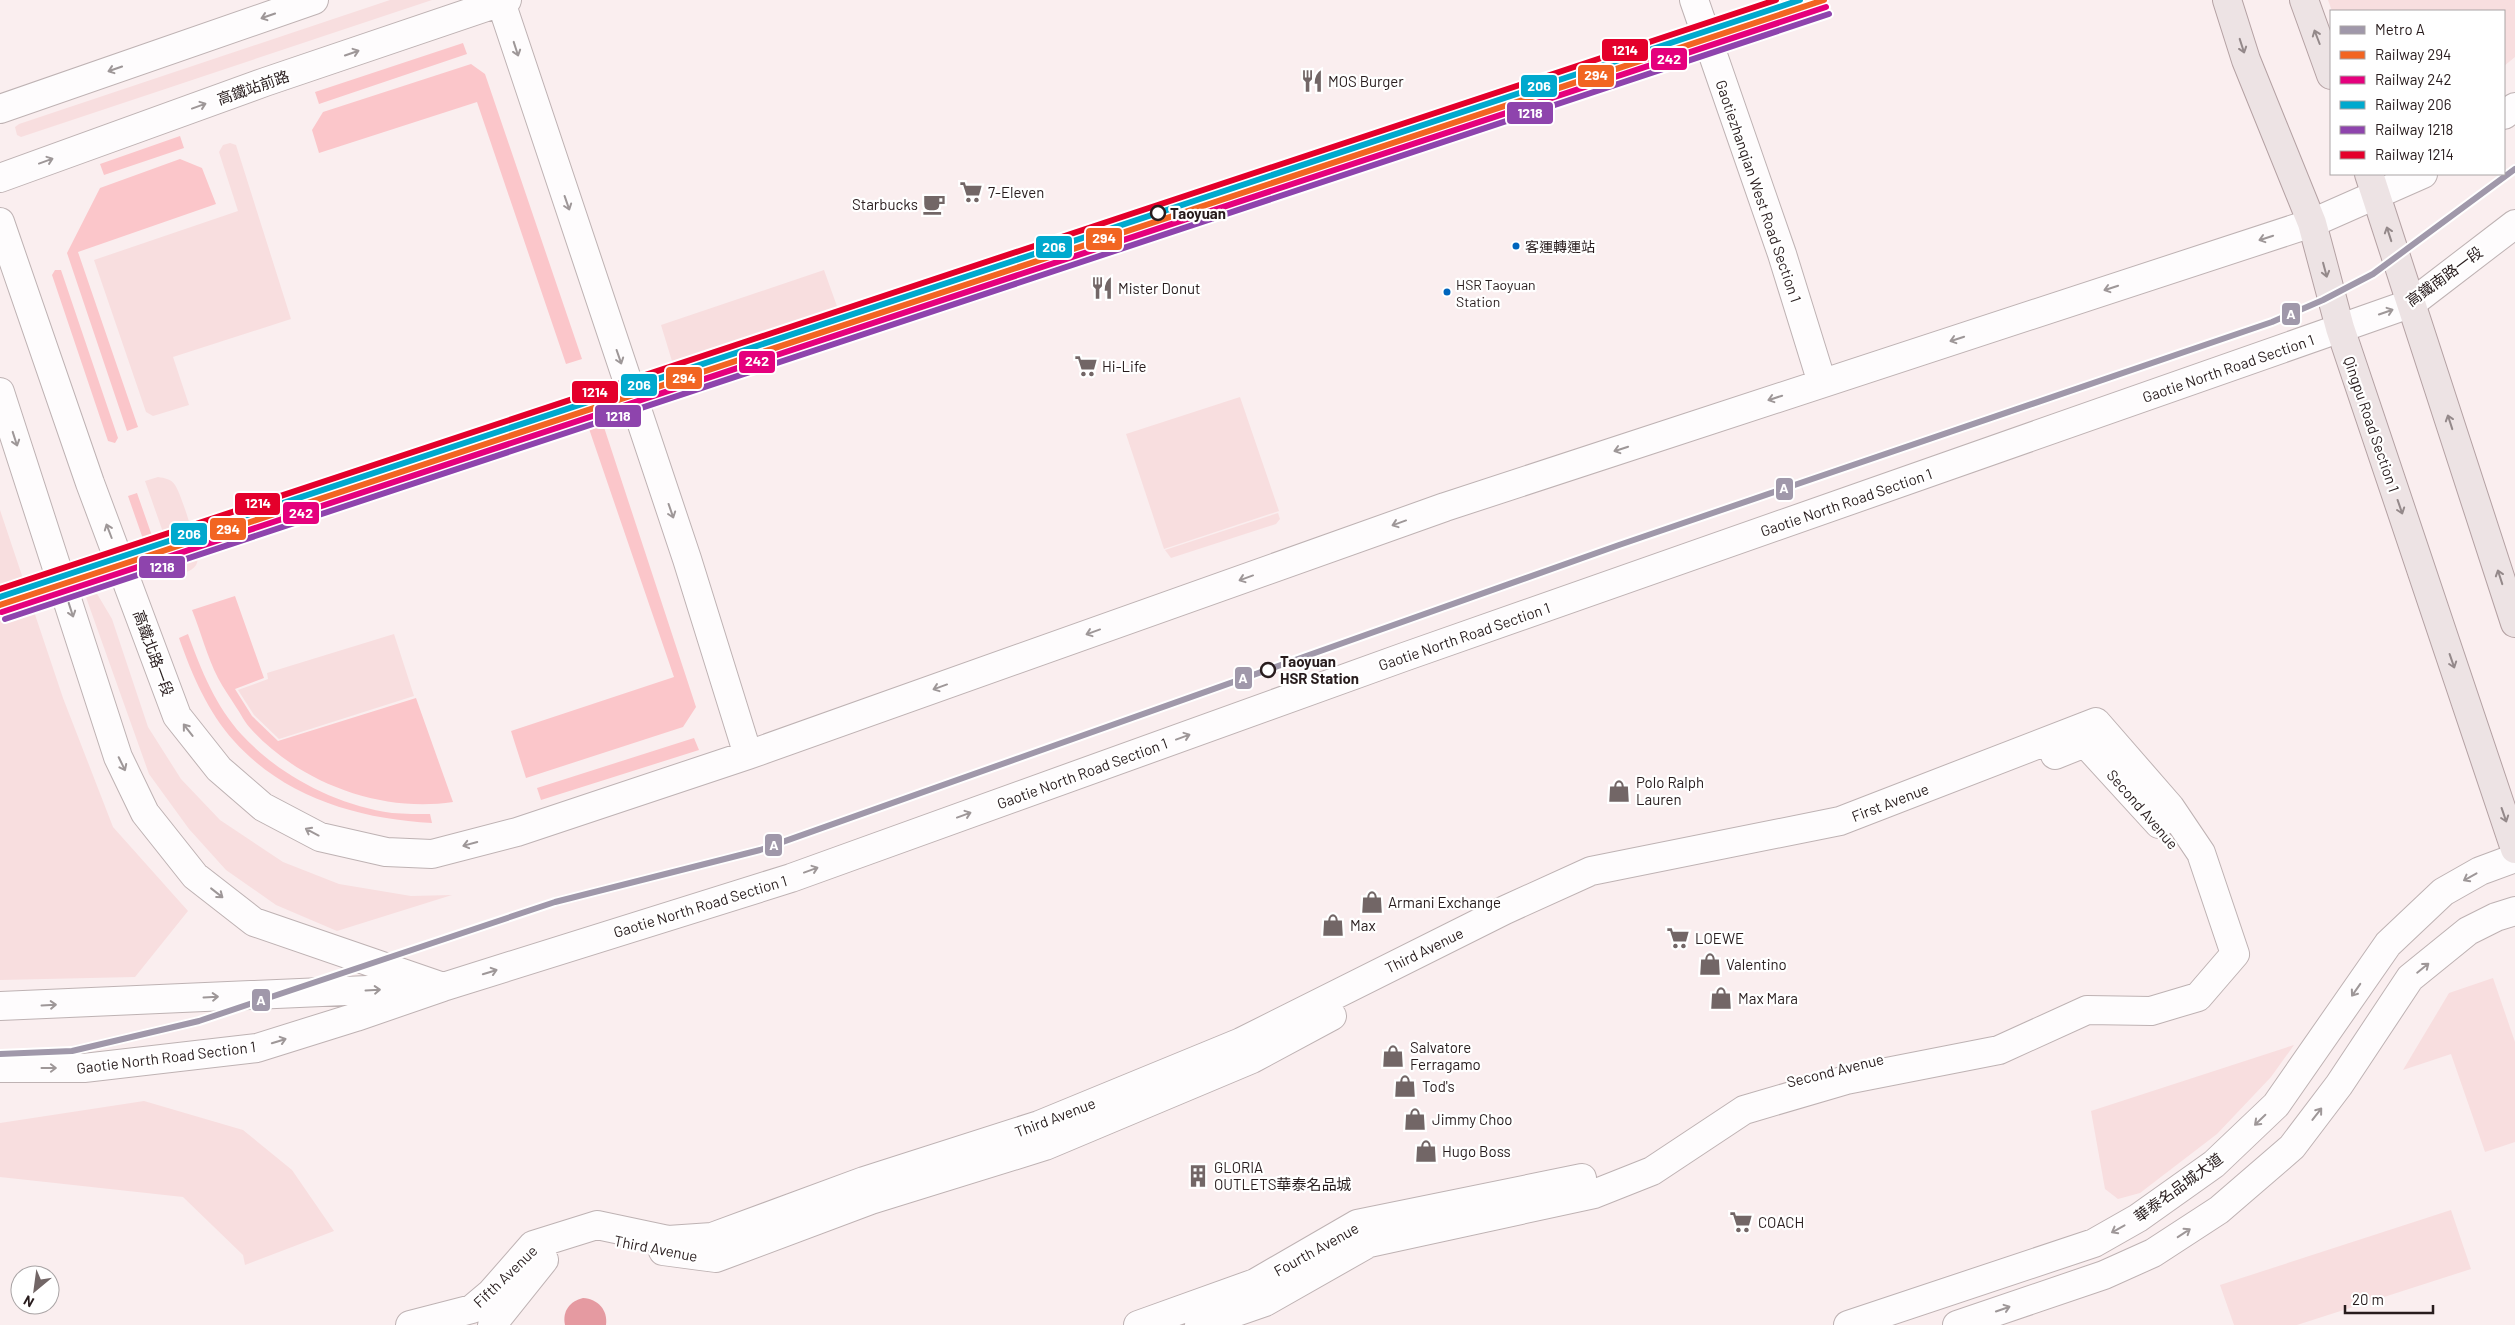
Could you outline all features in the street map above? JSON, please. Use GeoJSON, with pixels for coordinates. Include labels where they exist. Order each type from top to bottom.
{"type":"FeatureCollection","features":[{"type":"Feature","properties":{"kind":"main road","name":"Qingpu Road Section 1"},"geometry":{"type":"LineString","coordinates":[[2227,0],[2246,60],[2312,223],[2340,328],[2515,849]]}},
{"type":"Feature","properties":{"kind":"main road"},"geometry":{"type":"LineString","coordinates":[[2304,0],[2330,72]]}},
{"type":"Feature","properties":{"kind":"main road"},"geometry":{"type":"LineString","coordinates":[[2373,185],[2515,623]]}},
{"type":"Feature","properties":{"kind":"street"},"geometry":{"type":"LineString","coordinates":[[0,109],[314,0]]}},
{"type":"Feature","properties":{"kind":"street","name":"Gaotiezhanqian West Road Section 1"},"geometry":{"type":"LineString","coordinates":[[1694,0],[1782,254],[1822,383]]}},
{"type":"Feature","properties":{"kind":"street"},"geometry":{"type":"LineString","coordinates":[[504,1],[687,559],[748,755]]}},
{"type":"Feature","properties":{"kind":"street","name":"高鐵站前路"},"geometry":{"type":"LineString","coordinates":[[0,178],[265,82],[504,1]]}},
{"type":"Feature","properties":{"kind":"street"},"geometry":{"type":"LineString","coordinates":[[0,222],[90,483],[177,716],[218,769],[263,807],[320,837],[386,852],[432,854],[517,832],[748,755],[1445,507],[2312,223],[2373,185],[2418,175]]}},
{"type":"Feature","properties":{"kind":"street","name":"高鐵南路一段"},"geometry":{"type":"LineString","coordinates":[[2340,328],[2412,303],[2515,224]]}},
{"type":"Feature","properties":{"kind":"street","name":"Gaotie North Road Section 1"},"geometry":{"type":"LineString","coordinates":[[0,1068],[84,1068],[257,1048],[356,1017],[443,987],[791,878],[1404,657],[2340,328]]}},
{"type":"Feature","properties":{"kind":"street"},"geometry":{"type":"LineString","coordinates":[[0,392],[118,756],[145,814],[195,876],[254,922],[443,987]]}},
{"type":"Feature","properties":{"kind":"street","name":"First Avenue"},"geometry":{"type":"LineString","coordinates":[[1515,915],[1591,871],[1840,821],[2096,722],[2170,807],[2201,853]]}},
{"type":"Feature","properties":{"kind":"street","name":"Second Avenue"},"geometry":{"type":"LineString","coordinates":[[1515,915],[1613,884],[1855,834],[2085,743],[2153,816],[2184,857],[2216,949],[2187,980],[2150,992],[2080,996],[1990,1036],[1835,1066],[1734,1098],[1645,1155],[1590,1185]]}},
{"type":"Feature","properties":{"kind":"street","name":"Second Avenue"},"geometry":{"type":"LineString","coordinates":[[1590,1185],[1652,1171],[1744,1110],[1846,1080],[1999,1050],[2087,1010],[2151,1011],[2198,997],[2235,954],[2201,853]]}},
{"type":"Feature","properties":{"kind":"street","name":"華泰名品城大道"},"geometry":{"type":"LineString","coordinates":[[1848,1325],[2094,1242],[2138,1218],[2214,1164],[2276,1105],[2388,944],[2443,892],[2480,871],[2515,858]]}},
{"type":"Feature","properties":{"kind":"street"},"geometry":{"type":"LineString","coordinates":[[1957,1325],[2104,1276],[2153,1254],[2220,1210],[2292,1147],[2339,1085],[2410,978],[2468,931],[2496,917],[2515,911]]}},
{"type":"Feature","properties":{"kind":"street","name":"Third Avenue"},"geometry":{"type":"LineString","coordinates":[[571,1238],[598,1225],[668,1240],[712,1237],[864,1182],[1039,1125],[1241,1042],[1515,915]]}},
{"type":"Feature","properties":{"kind":"street","name":"Gaotie North Road Section 1"},"geometry":{"type":"LineString","coordinates":[[0,1006],[443,987]]}},
{"type":"Feature","properties":{"kind":"street","name":"Fourth Avenue"},"geometry":{"type":"LineString","coordinates":[[1138,1325],[1255,1283],[1357,1224],[1590,1185]]}},
{"type":"Feature","properties":{"kind":"street","name":"Fourth Avenue"},"geometry":{"type":"LineString","coordinates":[[1199,1325],[1265,1302],[1369,1243],[1590,1185]]}},
{"type":"Feature","properties":{"kind":"street","name":"Fifth Avenue"},"geometry":{"type":"LineString","coordinates":[[410,1325],[472,1309],[491,1293],[533,1245],[571,1238]]}},
{"type":"Feature","properties":{"kind":"street","name":"Fifth Avenue"},"geometry":{"type":"LineString","coordinates":[[492,1325],[545,1258],[571,1238]]}},
{"type":"Feature","properties":{"kind":"shaded area"},"geometry":{"type":"Polygon","coordinates":[[[390,0],[432,0],[21,137],[17,135],[15,127],[19,124],[390,0]]]}},
{"type":"Feature","properties":{"kind":"shaded area"},"geometry":{"type":"Polygon","coordinates":[[[2328,0],[2515,0],[2515,57],[2505,65],[2505,10],[2332,10],[2328,0]]]}},
{"type":"Feature","properties":{"kind":"shaded area"},"geometry":{"type":"Polygon","coordinates":[[[463,43],[467,54],[319,104],[315,92],[463,43]]]}},
{"type":"Feature","properties":{"kind":"shaded area"},"geometry":{"type":"Polygon","coordinates":[[[471,64],[485,74],[582,359],[566,364],[477,102],[319,153],[312,130],[323,112],[471,64]]]}},
{"type":"Feature","properties":{"kind":"shaded area"},"geometry":{"type":"Polygon","coordinates":[[[180,136],[184,148],[104,175],[100,164],[180,136]]]}},
{"type":"Feature","properties":{"kind":"shaded area"},"geometry":{"type":"Polygon","coordinates":[[[230,143],[236,145],[291,319],[173,357],[189,405],[153,416],[146,412],[94,260],[238,211],[219,152],[223,145],[230,143]]]}},
{"type":"Feature","properties":{"kind":"shaded area"},"geometry":{"type":"Polygon","coordinates":[[[180,159],[202,168],[216,204],[78,252],[138,427],[127,431],[67,253],[100,188],[180,159]]]}},
{"type":"Feature","properties":{"kind":"shaded area"},"geometry":{"type":"Polygon","coordinates":[[[55,270],[61,270],[118,438],[115,443],[108,441],[52,275],[55,270]]]}},
{"type":"Feature","properties":{"kind":"shaded area"},"geometry":{"type":"Polygon","coordinates":[[[824,270],[848,337],[682,394],[661,325],[824,270]]]}},
{"type":"Feature","properties":{"kind":"shaded area"},"geometry":{"type":"Polygon","coordinates":[[[1240,397],[1279,511],[1164,549],[1126,434],[1240,397]]]}},
{"type":"Feature","properties":{"kind":"shaded area"},"geometry":{"type":"Polygon","coordinates":[[[600,415],[696,707],[683,727],[526,778],[511,731],[674,677],[586,420],[600,415]]]}},
{"type":"Feature","properties":{"kind":"shaded area"},"geometry":{"type":"Polygon","coordinates":[[[158,477],[170,480],[178,490],[186,511],[196,549],[196,566],[178,575],[145,481],[158,477]]]}},
{"type":"Feature","properties":{"kind":"shaded area"},"geometry":{"type":"Polygon","coordinates":[[[137,493],[166,576],[157,579],[128,496],[137,493]]]}},
{"type":"Feature","properties":{"kind":"shaded area"},"geometry":{"type":"Polygon","coordinates":[[[0,510],[63,698],[113,827],[188,911],[135,977],[0,980],[0,510]]]}},
{"type":"Feature","properties":{"kind":"shaded area"},"geometry":{"type":"Polygon","coordinates":[[[1278,513],[1280,519],[1276,524],[1171,558],[1165,550],[1278,513]]]}},
{"type":"Feature","properties":{"kind":"shaded area"},"geometry":{"type":"Polygon","coordinates":[[[80,565],[112,619],[148,727],[181,779],[220,820],[283,862],[339,884],[411,896],[452,895],[337,931],[276,905],[226,870],[189,829],[149,774],[82,586],[80,565]]]}},
{"type":"Feature","properties":{"kind":"shaded area"},"geometry":{"type":"Polygon","coordinates":[[[235,596],[264,678],[235,689],[252,716],[278,741],[416,698],[453,802],[426,804],[398,803],[370,798],[343,790],[317,779],[293,765],[271,748],[247,724],[220,682],[192,610],[235,596]]]}},
{"type":"Feature","properties":{"kind":"shaded area"},"geometry":{"type":"Polygon","coordinates":[[[188,634],[204,674],[224,712],[257,750],[291,776],[330,796],[371,809],[392,813],[430,814],[432,823],[377,817],[325,802],[300,791],[254,761],[225,730],[202,692],[189,666],[179,638],[188,634]]]}},
{"type":"Feature","properties":{"kind":"shaded area"},"geometry":{"type":"Polygon","coordinates":[[[394,634],[414,696],[279,739],[254,715],[238,690],[268,679],[267,673],[394,634]]]}},
{"type":"Feature","properties":{"kind":"shaded area"},"geometry":{"type":"Polygon","coordinates":[[[694,738],[699,750],[541,800],[537,788],[694,738]]]}},
{"type":"Feature","properties":{"kind":"shaded area"},"geometry":{"type":"Polygon","coordinates":[[[2493,978],[2515,1042],[2515,1142],[2485,1152],[2451,1054],[2403,1070],[2449,993],[2493,978]]]}},
{"type":"Feature","properties":{"kind":"shaded area"},"geometry":{"type":"Polygon","coordinates":[[[2294,1045],[2271,1077],[2217,1134],[2140,1193],[2118,1199],[2105,1189],[2091,1111],[2294,1045]]]}},
{"type":"Feature","properties":{"kind":"shaded area"},"geometry":{"type":"Polygon","coordinates":[[[144,1101],[243,1130],[292,1170],[334,1231],[245,1265],[243,1255],[183,1197],[0,1177],[0,1123],[144,1101]]]}},
{"type":"Feature","properties":{"kind":"shaded area"},"geometry":{"type":"Polygon","coordinates":[[[2451,1210],[2471,1269],[2297,1325],[2234,1325],[2220,1285],[2451,1210]]]}},
{"type":"Feature","properties":{"kind":"shaded area"},"geometry":{"type":"Polygon","coordinates":[[[583,1298],[601,1306],[604,1310],[606,1325],[565,1325],[564,1320],[568,1307],[578,1299],[583,1298]]]}},
{"type":"Feature","properties":{"kind":"metro line","name":"A"},"geometry":{"type":"LineString","coordinates":[[0,1054],[72,1051],[199,1021],[555,902],[760,850],[1619,545],[2272,322],[2323,300],[2373,274],[2515,169]]}},
{"type":"Feature","properties":{"kind":"rail line","name":"1214"},"geometry":{"type":"LineString","coordinates":[[0,589],[1776,0]]}},
{"type":"Feature","properties":{"kind":"rail line","name":"206"},"geometry":{"type":"LineString","coordinates":[[0,597],[1800,0]]}},
{"type":"Feature","properties":{"kind":"rail line","name":"294"},"geometry":{"type":"LineString","coordinates":[[0,605],[1824,0]]}},
{"type":"Feature","properties":{"kind":"rail line","name":"242"},"geometry":{"type":"LineString","coordinates":[[2,612],[1826,7]]}},
{"type":"Feature","properties":{"kind":"rail line","name":"1218"},"geometry":{"type":"LineString","coordinates":[[5,619],[1829,14]]}},
{"type":"Feature","properties":{"kind":"place","name":"MOS Burger"},"geometry":{"type":"Point","coordinates":[1312,81]}},
{"type":"Feature","properties":{"kind":"place","name":"7-Eleven"},"geometry":{"type":"Point","coordinates":[971,192]}},
{"type":"Feature","properties":{"kind":"place","name":"Starbucks"},"geometry":{"type":"Point","coordinates":[934,204]}},
{"type":"Feature","properties":{"kind":"place","name":"Taoyuan"},"geometry":{"type":"Point","coordinates":[1158,213]}},
{"type":"Feature","properties":{"kind":"place","name":"客運轉運站"},"geometry":{"type":"Point","coordinates":[1516,246]}},
{"type":"Feature","properties":{"kind":"place","name":"Mister Donut"},"geometry":{"type":"Point","coordinates":[1102,288]}},
{"type":"Feature","properties":{"kind":"place","name":"HSR Taoyuan Station"},"geometry":{"type":"Point","coordinates":[1447,292]}},
{"type":"Feature","properties":{"kind":"place","name":"Hi-Life"},"geometry":{"type":"Point","coordinates":[1086,366]}},
{"type":"Feature","properties":{"kind":"place","name":"Taoyuan HSR Station"},"geometry":{"type":"Point","coordinates":[1268,670]}},
{"type":"Feature","properties":{"kind":"place","name":"Polo Ralph Lauren"},"geometry":{"type":"Point","coordinates":[1619,791]}},
{"type":"Feature","properties":{"kind":"place","name":"Armani Exchange"},"geometry":{"type":"Point","coordinates":[1372,902]}},
{"type":"Feature","properties":{"kind":"place","name":"Max"},"geometry":{"type":"Point","coordinates":[1333,925]}},
{"type":"Feature","properties":{"kind":"place","name":"LOEWE"},"geometry":{"type":"Point","coordinates":[1678,938]}},
{"type":"Feature","properties":{"kind":"place","name":"Valentino"},"geometry":{"type":"Point","coordinates":[1710,964]}},
{"type":"Feature","properties":{"kind":"place","name":"Max Mara"},"geometry":{"type":"Point","coordinates":[1721,998]}},
{"type":"Feature","properties":{"kind":"place","name":"Salvatore Ferragamo"},"geometry":{"type":"Point","coordinates":[1393,1056]}},
{"type":"Feature","properties":{"kind":"place","name":"Tod's"},"geometry":{"type":"Point","coordinates":[1405,1086]}},
{"type":"Feature","properties":{"kind":"place","name":"Jimmy Choo"},"geometry":{"type":"Point","coordinates":[1415,1119]}},
{"type":"Feature","properties":{"kind":"place","name":"Hugo Boss"},"geometry":{"type":"Point","coordinates":[1426,1151]}},
{"type":"Feature","properties":{"kind":"place","name":"GLORIA OUTLETS華泰名品城"},"geometry":{"type":"Point","coordinates":[1198,1176]}},
{"type":"Feature","properties":{"kind":"place","name":"COACH"},"geometry":{"type":"Point","coordinates":[1741,1222]}}]}
